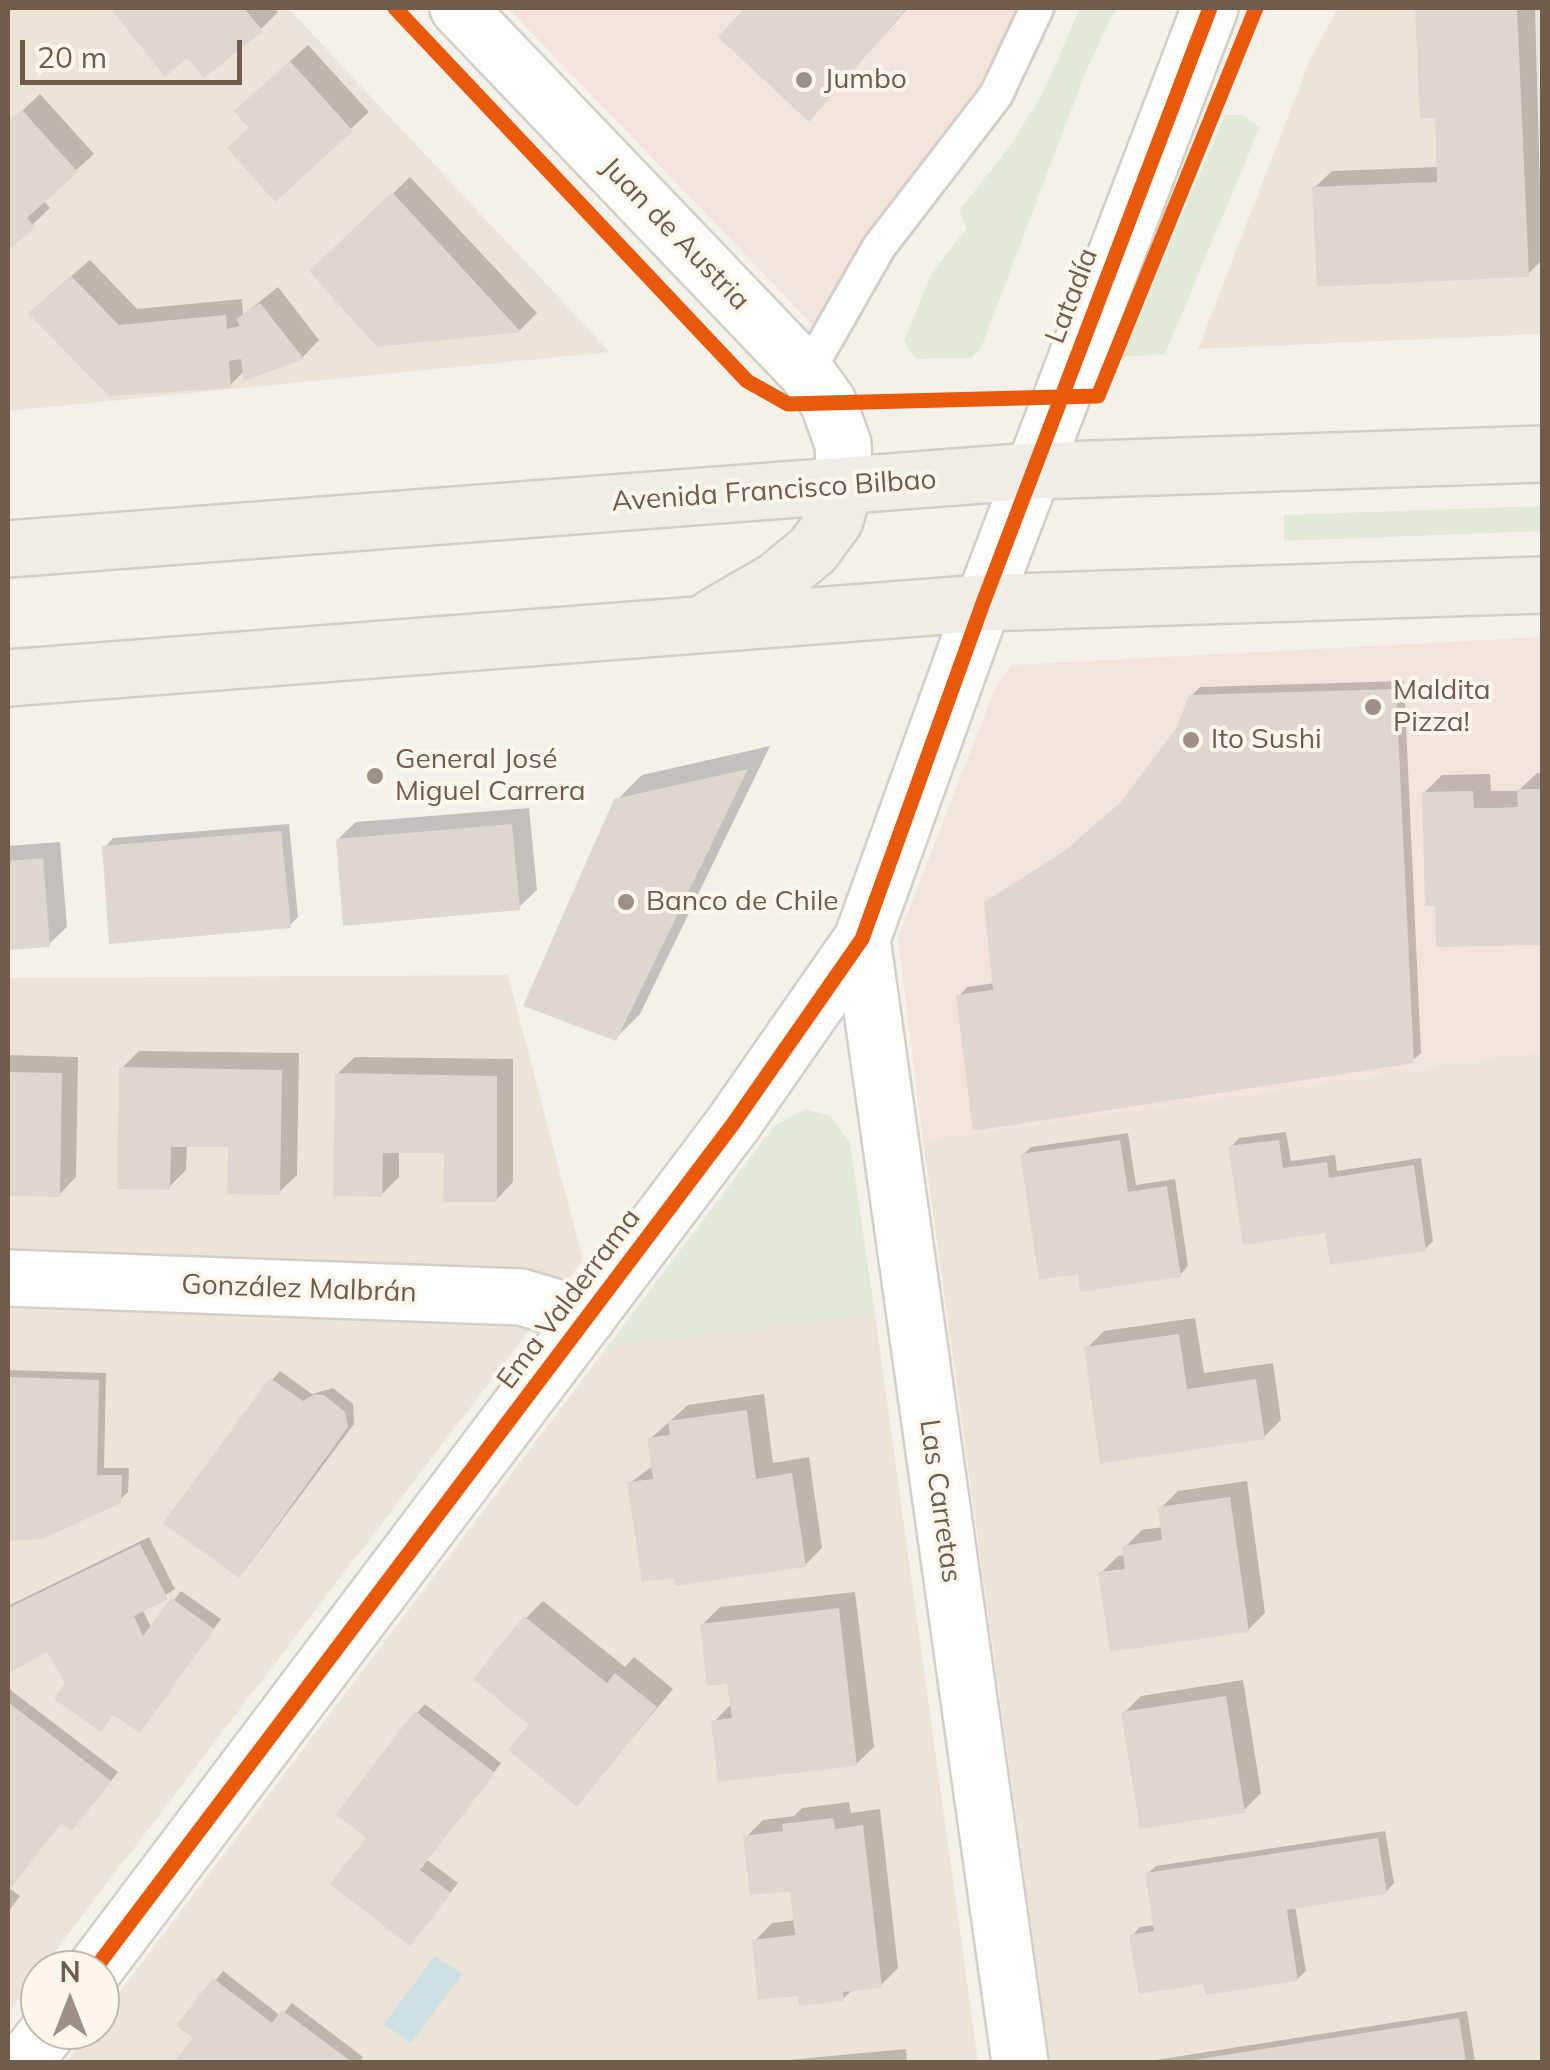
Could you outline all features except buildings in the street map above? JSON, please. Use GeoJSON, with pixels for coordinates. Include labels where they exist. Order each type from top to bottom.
{"type":"FeatureCollection","features":[{"type":"Feature","properties":{"kind":"main road","name":"Avenida Francisco Bilbao"},"geometry":{"type":"LineString","coordinates":[[8,549],[1034,471],[1542,454]]}},
{"type":"Feature","properties":{"kind":"main road"},"geometry":{"type":"LineString","coordinates":[[702,624],[777,580],[813,550],[834,520],[845,486]]}},
{"type":"Feature","properties":{"kind":"main road"},"geometry":{"type":"LineString","coordinates":[[8,678],[983,602],[1542,585]]}},
{"type":"Feature","properties":{"kind":"street","name":"Juan de Austria"},"geometry":{"type":"LineString","coordinates":[[458,8],[807,373],[828,402],[843,444],[845,486]]}},
{"type":"Feature","properties":{"kind":"street","name":"Latadía"},"geometry":{"type":"LineString","coordinates":[[983,602],[1210,8]]}},
{"type":"Feature","properties":{"kind":"street","name":"Ema Valderrama"},"geometry":{"type":"LineString","coordinates":[[109,1950],[588,1316],[862,939],[983,602]]}},
{"type":"Feature","properties":{"kind":"street","name":"Las Carretas"},"geometry":{"type":"LineString","coordinates":[[862,939],[1020,2062]]}},
{"type":"Feature","properties":{"kind":"street","name":"González Malbrán"},"geometry":{"type":"LineString","coordinates":[[8,1278],[521,1297],[588,1316]]}},
{"type":"Feature","properties":{"kind":"lane"},"geometry":{"type":"LineString","coordinates":[[807,373],[879,248],[996,95],[1038,8]]}},
{"type":"Feature","properties":{"kind":"shaded area"},"geometry":{"type":"Polygon","coordinates":[[[8,8],[288,8],[610,352],[8,411],[8,8]]]}},
{"type":"Feature","properties":{"kind":"shaded area"},"geometry":{"type":"Polygon","coordinates":[[[508,8],[1021,8],[990,82],[814,326],[508,8]]]}},
{"type":"Feature","properties":{"kind":"shaded area"},"geometry":{"type":"Polygon","coordinates":[[[1338,8],[1542,8],[1542,334],[1198,349],[1311,57],[1338,8]]]}},
{"type":"Feature","properties":{"kind":"shaded area"},"geometry":{"type":"Polygon","coordinates":[[[1542,637],[1542,1051],[923,1141],[898,938],[996,686],[1012,665],[1542,637]]]}},
{"type":"Feature","properties":{"kind":"shaded area"},"geometry":{"type":"Polygon","coordinates":[[[508,975],[583,1260],[56,1950],[20,1950],[20,1997],[8,2013],[8,978],[508,975]]]}},
{"type":"Feature","properties":{"kind":"shaded area"},"geometry":{"type":"Polygon","coordinates":[[[1542,1051],[1542,2062],[1050,2062],[923,1141],[1542,1051]]]}},
{"type":"Feature","properties":{"kind":"shaded area"},"geometry":{"type":"Polygon","coordinates":[[[875,1314],[978,2062],[67,2062],[76,2050],[120,2050],[120,1992],[608,1346],[875,1314]]]}},
{"type":"Feature","properties":{"kind":"shaded area"},"geometry":{"type":"Polygon","coordinates":[[[435,1956],[462,1974],[411,2043],[384,2024],[435,1956]]]}},
{"type":"Feature","properties":{"kind":"green space"},"geometry":{"type":"Polygon","coordinates":[[[1080,8],[1116,8],[1086,71],[981,348],[971,358],[916,359],[904,341],[931,274],[967,228],[959,211],[1012,143],[1044,90],[1080,8]]]}},
{"type":"Feature","properties":{"kind":"green space"},"geometry":{"type":"Polygon","coordinates":[[[1225,115],[1242,115],[1260,127],[1165,354],[1122,357],[1225,115]]]}},
{"type":"Feature","properties":{"kind":"green space"},"geometry":{"type":"Polygon","coordinates":[[[1542,506],[1542,531],[1284,541],[1284,515],[1542,506]]]}},
{"type":"Feature","properties":{"kind":"green space"},"geometry":{"type":"Polygon","coordinates":[[[805,1109],[831,1116],[850,1143],[875,1314],[608,1346],[774,1126],[805,1109]]]}},
{"type":"Feature","properties":{"kind":"cycle path"},"geometry":{"type":"LineString","coordinates":[[395,8],[747,381],[788,404],[1098,396],[1256,8]]}},
{"type":"Feature","properties":{"kind":"cycle path"},"geometry":{"type":"LineString","coordinates":[[109,1950],[733,1124],[862,939],[983,603],[1210,8]]}},
{"type":"Feature","properties":{"kind":"place","name":"Jumbo"},"geometry":{"type":"Point","coordinates":[804,80]}},
{"type":"Feature","properties":{"kind":"place","name":"Maldita Pizza!"},"geometry":{"type":"Point","coordinates":[1373,707]}},
{"type":"Feature","properties":{"kind":"place","name":"Ito Sushi"},"geometry":{"type":"Point","coordinates":[1191,740]}},
{"type":"Feature","properties":{"kind":"place","name":"General José Miguel Carrera"},"geometry":{"type":"Point","coordinates":[375,776]}},
{"type":"Feature","properties":{"kind":"place","name":"Banco de Chile"},"geometry":{"type":"Point","coordinates":[626,902]}}]}
